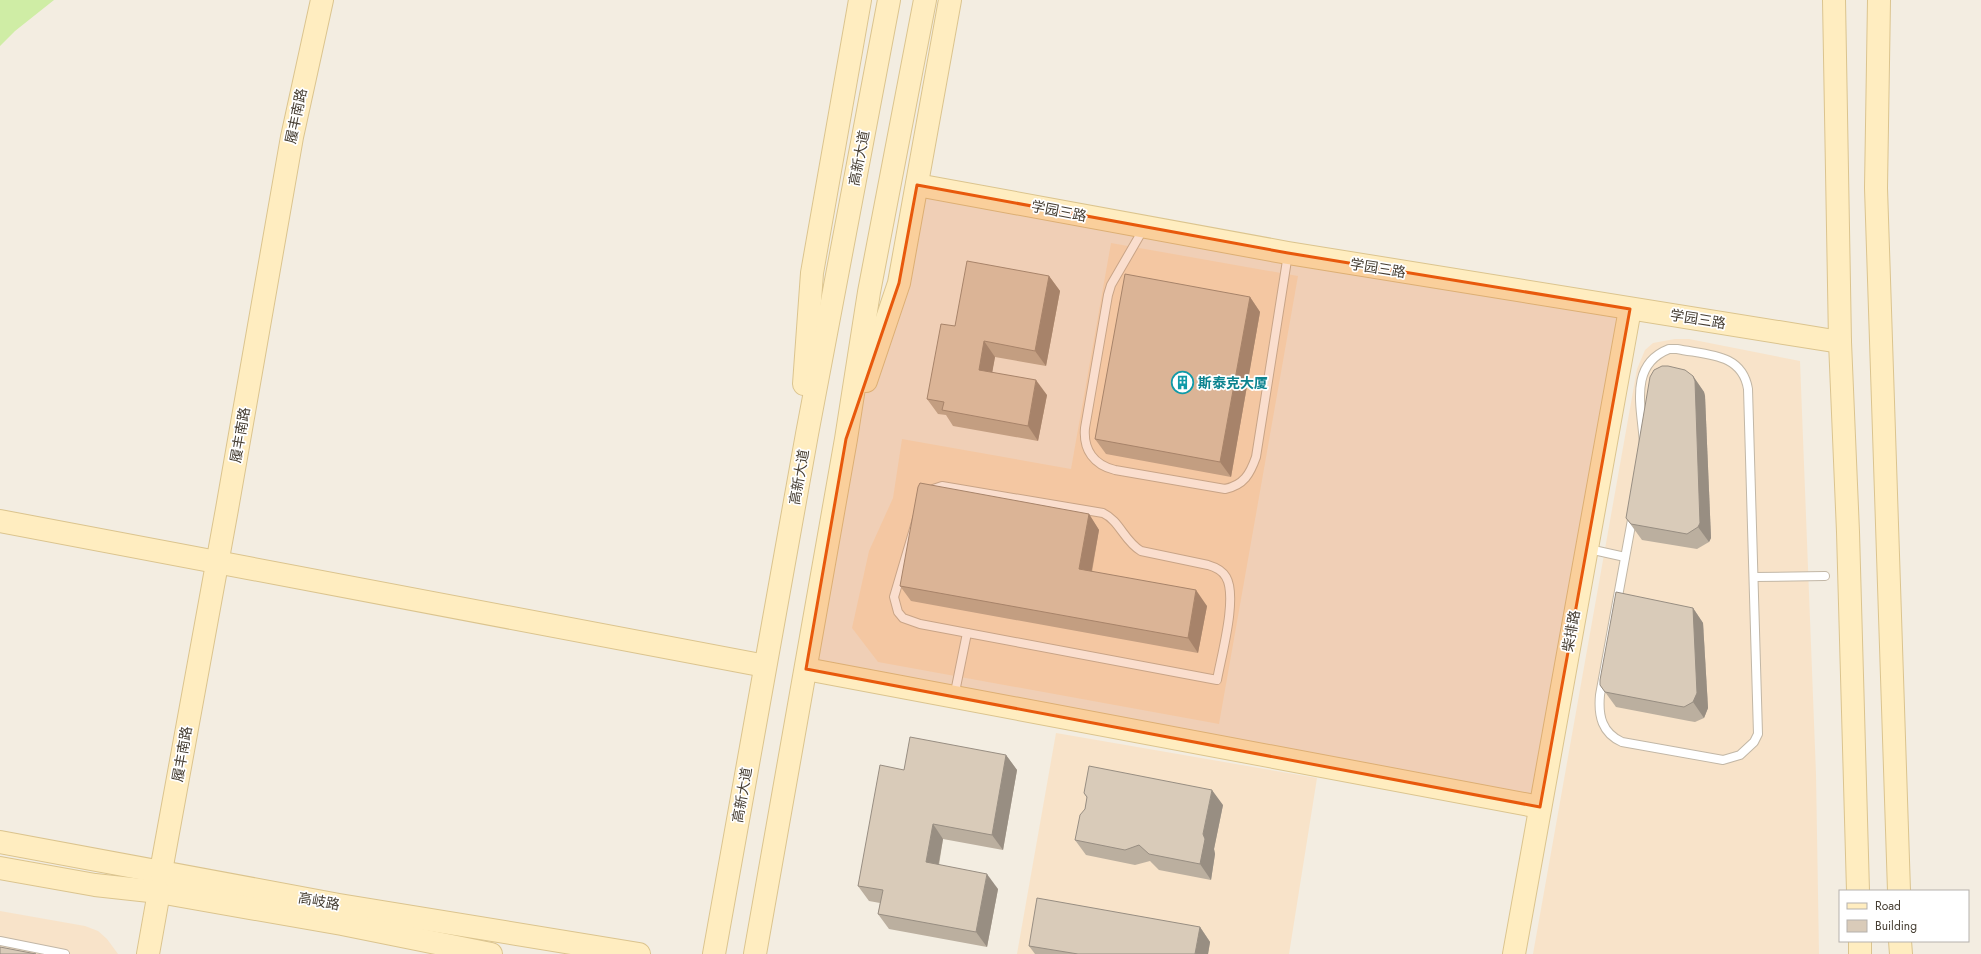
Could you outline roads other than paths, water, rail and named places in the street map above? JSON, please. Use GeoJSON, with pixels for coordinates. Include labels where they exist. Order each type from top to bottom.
{"type":"FeatureCollection","features":[{"type":"Feature","properties":{"kind":"main road","name":"履丰南路"},"geometry":{"type":"LineString","coordinates":[[148,954],[292,137],[322,0]]}},
{"type":"Feature","properties":{"kind":"main road"},"geometry":{"type":"LineString","coordinates":[[807,434],[804,380],[812,274],[860,0]]}},
{"type":"Feature","properties":{"kind":"main road","name":"高新大道"},"geometry":{"type":"LineString","coordinates":[[714,954],[807,434],[889,0]]}},
{"type":"Feature","properties":{"kind":"main road"},"geometry":{"type":"LineString","coordinates":[[755,954],[846,438],[869,292],[925,0]]}},
{"type":"Feature","properties":{"kind":"main road"},"geometry":{"type":"LineString","coordinates":[[846,438],[899,283],[950,0]]}},
{"type":"Feature","properties":{"kind":"main road"},"geometry":{"type":"LineString","coordinates":[[1834,0],[1840,342],[1848,532],[1858,890]]}},
{"type":"Feature","properties":{"kind":"main road"},"geometry":{"type":"LineString","coordinates":[[1879,0],[1876,188],[1899,890]]}},
{"type":"Feature","properties":{"kind":"main road","name":"学园三路"},"geometry":{"type":"LineString","coordinates":[[917,185],[1288,254],[1840,342]]}},
{"type":"Feature","properties":{"kind":"main road","name":"柴排路"},"geometry":{"type":"LineString","coordinates":[[1514,954],[1630,309]]}},
{"type":"Feature","properties":{"kind":"main road"},"geometry":{"type":"LineString","coordinates":[[0,521],[765,666]]}},
{"type":"Feature","properties":{"kind":"main road"},"geometry":{"type":"LineString","coordinates":[[806,669],[1540,807]]}},
{"type":"Feature","properties":{"kind":"main road","name":"高岐路"},"geometry":{"type":"LineString","coordinates":[[0,842],[160,882],[342,924],[491,954]]}},
{"type":"Feature","properties":{"kind":"main road","name":"高岐路"},"geometry":{"type":"LineString","coordinates":[[0,868],[95,885],[160,882],[339,905],[639,954]]}},
{"type":"Feature","properties":{"kind":"main road"},"geometry":{"type":"LineString","coordinates":[[1860,942],[1860,954]]}},
{"type":"Feature","properties":{"kind":"main road"},"geometry":{"type":"LineString","coordinates":[[1900,942],[1901,954]]}},
{"type":"Feature","properties":{"kind":"lane"},"geometry":{"type":"LineString","coordinates":[[1145,227],[1111,285],[1108,295],[1085,428],[1086,445],[1094,459],[1099,464],[1116,470],[1225,490],[1240,484],[1247,477],[1256,457],[1288,254]]}},
{"type":"Feature","properties":{"kind":"lane"},"geometry":{"type":"LineString","coordinates":[[1677,349],[1732,361],[1739,367],[1747,381],[1758,734],[1754,742],[1740,755],[1723,760],[1630,745],[1615,739],[1609,734],[1601,722],[1599,714],[1600,695],[1625,557],[1644,454],[1644,432],[1639,396],[1643,374],[1647,365],[1661,352],[1677,349]]}},
{"type":"Feature","properties":{"kind":"lane"},"geometry":{"type":"LineString","coordinates":[[942,486],[1103,513],[1111,516],[1133,546],[1141,551],[1208,564],[1218,569],[1226,577],[1231,596],[1217,680],[967,633],[909,621],[898,612],[895,604],[894,597],[896,586],[921,505],[933,489],[942,486]]}},
{"type":"Feature","properties":{"kind":"lane"},"geometry":{"type":"LineString","coordinates":[[1586,548],[1625,557]]}},
{"type":"Feature","properties":{"kind":"lane"},"geometry":{"type":"LineString","coordinates":[[1754,577],[1825,576]]}},
{"type":"Feature","properties":{"kind":"lane"},"geometry":{"type":"LineString","coordinates":[[954,697],[967,633]]}},
{"type":"Feature","properties":{"kind":"lane"},"geometry":{"type":"LineString","coordinates":[[0,941],[65,954]]}},
{"type":"Feature","properties":{"kind":"place","name":"斯泰克大厦"},"geometry":{"type":"Point","coordinates":[1183,383]}}]}
